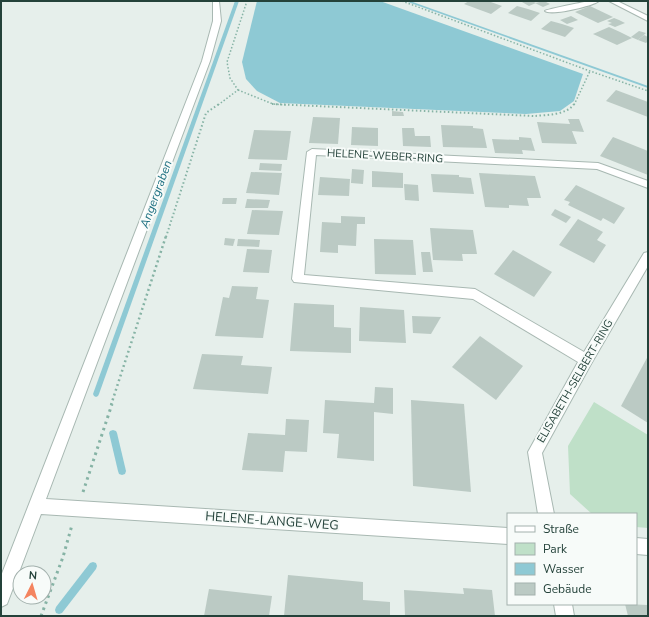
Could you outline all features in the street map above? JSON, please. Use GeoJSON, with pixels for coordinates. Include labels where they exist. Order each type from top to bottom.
{"type":"FeatureCollection","features":[{"type":"Feature","properties":{"kind":"street"},"geometry":{"type":"LineString","coordinates":[[1,598],[206,61],[218,21],[216,1]]}},
{"type":"Feature","properties":{"kind":"street"},"geometry":{"type":"LineString","coordinates":[[548,11],[560,10],[596,1]]}},
{"type":"Feature","properties":{"kind":"street"},"geometry":{"type":"LineString","coordinates":[[612,1],[648,19]]}},
{"type":"Feature","properties":{"kind":"street","name":"HELENE-WEBER-RING"},"geometry":{"type":"LineString","coordinates":[[586,360],[474,294],[298,279],[312,152],[598,166],[648,185]]}},
{"type":"Feature","properties":{"kind":"street","name":"ELISABETH-SELBERT-RING"},"geometry":{"type":"LineString","coordinates":[[546,513],[535,452],[586,360],[648,257]]}},
{"type":"Feature","properties":{"kind":"street","name":"HELENE-LANGE-WEG"},"geometry":{"type":"LineString","coordinates":[[35,506],[507,536]]}},
{"type":"Feature","properties":{"kind":"street"},"geometry":{"type":"LineString","coordinates":[[637,546],[648,547]]}},
{"type":"Feature","properties":{"kind":"street"},"geometry":{"type":"LineString","coordinates":[[563,605],[565,616]]}},
{"type":"Feature","properties":{"kind":"path"},"geometry":{"type":"LineString","coordinates":[[247,1],[227,62],[230,78],[238,90],[273,104],[534,116],[559,113],[573,106],[590,71]]}},
{"type":"Feature","properties":{"kind":"path"},"geometry":{"type":"LineString","coordinates":[[402,1],[590,71],[648,90]]}},
{"type":"Feature","properties":{"kind":"path"},"geometry":{"type":"LineString","coordinates":[[41,616],[63,557],[77,508],[206,113],[238,90]]}},
{"type":"Feature","properties":{"kind":"green space"},"geometry":{"type":"Polygon","coordinates":[[[594,402],[648,435],[648,528],[637,527],[637,513],[591,513],[570,494],[568,446],[594,402]]]}},
{"type":"Feature","properties":{"kind":"water"},"geometry":{"type":"Polygon","coordinates":[[[257,1],[380,1],[583,74],[574,101],[560,111],[526,114],[280,103],[257,91],[246,79],[242,62],[257,1]]]}},
{"type":"Feature","properties":{"kind":"building"},"geometry":{"type":"Polygon","coordinates":[[[469,1],[488,1],[502,6],[491,14],[464,4],[469,1]]]}},
{"type":"Feature","properties":{"kind":"building"},"geometry":{"type":"Polygon","coordinates":[[[532,1],[536,3],[529,6],[522,2],[532,1]]]}},
{"type":"Feature","properties":{"kind":"building"},"geometry":{"type":"Polygon","coordinates":[[[544,1],[550,4],[543,7],[535,3],[544,1]]]}},
{"type":"Feature","properties":{"kind":"building"},"geometry":{"type":"Polygon","coordinates":[[[517,6],[540,13],[531,21],[508,13],[517,6]]]}},
{"type":"Feature","properties":{"kind":"building"},"geometry":{"type":"Polygon","coordinates":[[[590,6],[613,17],[598,23],[575,12],[590,6]]]}},
{"type":"Feature","properties":{"kind":"building"},"geometry":{"type":"Polygon","coordinates":[[[571,16],[578,20],[567,24],[560,20],[571,16]]]}},
{"type":"Feature","properties":{"kind":"building"},"geometry":{"type":"Polygon","coordinates":[[[614,18],[625,23],[615,27],[608,24],[612,23],[607,21],[614,18]]]}},
{"type":"Feature","properties":{"kind":"building"},"geometry":{"type":"Polygon","coordinates":[[[551,21],[574,28],[565,37],[541,29],[551,21]]]}},
{"type":"Feature","properties":{"kind":"building"},"geometry":{"type":"Polygon","coordinates":[[[609,27],[632,38],[617,45],[593,34],[609,27]]]}},
{"type":"Feature","properties":{"kind":"building"},"geometry":{"type":"Polygon","coordinates":[[[639,31],[646,33],[638,40],[631,37],[639,31]]]}},
{"type":"Feature","properties":{"kind":"building"},"geometry":{"type":"Polygon","coordinates":[[[644,35],[648,37],[648,41],[646,43],[638,40],[644,35]]]}},
{"type":"Feature","properties":{"kind":"building"},"geometry":{"type":"Polygon","coordinates":[[[616,90],[648,102],[648,117],[606,101],[616,90]]]}},
{"type":"Feature","properties":{"kind":"building"},"geometry":{"type":"Polygon","coordinates":[[[392,111],[403,112],[404,116],[392,116],[392,111]]]}},
{"type":"Feature","properties":{"kind":"building"},"geometry":{"type":"Polygon","coordinates":[[[313,117],[340,118],[338,144],[309,143],[313,117]]]}},
{"type":"Feature","properties":{"kind":"building"},"geometry":{"type":"Polygon","coordinates":[[[568,119],[579,119],[584,132],[572,131],[577,144],[542,143],[537,122],[570,124],[568,119]]]}},
{"type":"Feature","properties":{"kind":"building"},"geometry":{"type":"Polygon","coordinates":[[[441,125],[473,126],[473,128],[483,129],[487,148],[443,147],[441,125]]]}},
{"type":"Feature","properties":{"kind":"building"},"geometry":{"type":"Polygon","coordinates":[[[352,127],[378,128],[378,146],[351,145],[352,127]]]}},
{"type":"Feature","properties":{"kind":"building"},"geometry":{"type":"Polygon","coordinates":[[[402,128],[414,128],[415,136],[430,136],[431,147],[403,146],[402,128]]]}},
{"type":"Feature","properties":{"kind":"building"},"geometry":{"type":"Polygon","coordinates":[[[254,130],[291,131],[287,160],[248,159],[254,130]]]}},
{"type":"Feature","properties":{"kind":"building"},"geometry":{"type":"Polygon","coordinates":[[[519,137],[531,138],[535,151],[522,150],[523,154],[495,153],[492,139],[519,140],[519,137]]]}},
{"type":"Feature","properties":{"kind":"building"},"geometry":{"type":"Polygon","coordinates":[[[613,137],[648,151],[648,175],[600,156],[613,137]]]}},
{"type":"Feature","properties":{"kind":"building"},"geometry":{"type":"Polygon","coordinates":[[[260,163],[282,164],[281,171],[259,170],[260,163]]]}},
{"type":"Feature","properties":{"kind":"building"},"geometry":{"type":"Polygon","coordinates":[[[352,169],[364,170],[363,184],[351,183],[352,169]]]}},
{"type":"Feature","properties":{"kind":"building"},"geometry":{"type":"Polygon","coordinates":[[[372,171],[403,173],[403,188],[372,187],[372,171]]]}},
{"type":"Feature","properties":{"kind":"building"},"geometry":{"type":"Polygon","coordinates":[[[251,172],[282,173],[279,195],[246,193],[251,172]]]}},
{"type":"Feature","properties":{"kind":"building"},"geometry":{"type":"Polygon","coordinates":[[[479,173],[535,176],[541,198],[527,198],[529,206],[509,205],[509,208],[485,207],[479,173]]]}},
{"type":"Feature","properties":{"kind":"building"},"geometry":{"type":"Polygon","coordinates":[[[431,174],[459,175],[459,177],[471,178],[474,194],[433,192],[431,174]]]}},
{"type":"Feature","properties":{"kind":"building"},"geometry":{"type":"Polygon","coordinates":[[[320,177],[350,179],[349,196],[318,195],[320,177]]]}},
{"type":"Feature","properties":{"kind":"building"},"geometry":{"type":"Polygon","coordinates":[[[404,184],[418,185],[419,201],[405,200],[404,184]]]}},
{"type":"Feature","properties":{"kind":"building"},"geometry":{"type":"Polygon","coordinates":[[[576,185],[625,208],[614,224],[603,218],[601,221],[568,205],[570,202],[564,200],[576,185]]]}},
{"type":"Feature","properties":{"kind":"building"},"geometry":{"type":"Polygon","coordinates":[[[223,198],[237,198],[236,204],[222,204],[223,198]]]}},
{"type":"Feature","properties":{"kind":"building"},"geometry":{"type":"Polygon","coordinates":[[[247,199],[270,200],[268,208],[245,208],[247,199]]]}},
{"type":"Feature","properties":{"kind":"building"},"geometry":{"type":"Polygon","coordinates":[[[555,209],[571,217],[566,223],[551,215],[555,209]]]}},
{"type":"Feature","properties":{"kind":"building"},"geometry":{"type":"Polygon","coordinates":[[[252,210],[283,211],[279,235],[247,234],[252,210]]]}},
{"type":"Feature","properties":{"kind":"building"},"geometry":{"type":"Polygon","coordinates":[[[341,216],[365,217],[365,224],[357,224],[356,246],[338,245],[338,253],[320,252],[322,222],[341,223],[341,216]]]}},
{"type":"Feature","properties":{"kind":"building"},"geometry":{"type":"Polygon","coordinates":[[[578,219],[603,232],[597,240],[606,245],[594,263],[559,245],[578,219]]]}},
{"type":"Feature","properties":{"kind":"building"},"geometry":{"type":"Polygon","coordinates":[[[430,228],[473,230],[477,254],[462,254],[463,261],[433,260],[430,228]]]}},
{"type":"Feature","properties":{"kind":"building"},"geometry":{"type":"Polygon","coordinates":[[[225,238],[235,239],[233,246],[224,245],[225,238]]]}},
{"type":"Feature","properties":{"kind":"building"},"geometry":{"type":"Polygon","coordinates":[[[238,239],[260,240],[259,247],[237,246],[238,239]]]}},
{"type":"Feature","properties":{"kind":"building"},"geometry":{"type":"Polygon","coordinates":[[[374,239],[413,240],[416,275],[375,274],[374,239]]]}},
{"type":"Feature","properties":{"kind":"building"},"geometry":{"type":"Polygon","coordinates":[[[247,249],[272,250],[269,273],[243,272],[247,249]]]}},
{"type":"Feature","properties":{"kind":"building"},"geometry":{"type":"Polygon","coordinates":[[[513,250],[552,272],[534,297],[494,274],[513,250]]]}},
{"type":"Feature","properties":{"kind":"building"},"geometry":{"type":"Polygon","coordinates":[[[421,252],[430,252],[433,272],[423,272],[421,252]]]}},
{"type":"Feature","properties":{"kind":"building"},"geometry":{"type":"Polygon","coordinates":[[[232,286],[258,287],[256,299],[269,300],[263,338],[215,336],[223,297],[229,298],[232,286]]]}},
{"type":"Feature","properties":{"kind":"building"},"geometry":{"type":"Polygon","coordinates":[[[294,303],[334,305],[334,327],[351,328],[351,353],[290,351],[294,303]]]}},
{"type":"Feature","properties":{"kind":"building"},"geometry":{"type":"Polygon","coordinates":[[[360,307],[404,310],[406,343],[359,341],[360,307]]]}},
{"type":"Feature","properties":{"kind":"building"},"geometry":{"type":"Polygon","coordinates":[[[412,316],[441,317],[431,334],[413,333],[412,316]]]}},
{"type":"Feature","properties":{"kind":"building"},"geometry":{"type":"Polygon","coordinates":[[[480,336],[523,366],[496,400],[452,367],[480,336]]]}},
{"type":"Feature","properties":{"kind":"building"},"geometry":{"type":"Polygon","coordinates":[[[202,354],[243,356],[241,365],[272,367],[268,394],[193,389],[202,354]]]}},
{"type":"Feature","properties":{"kind":"building"},"geometry":{"type":"Polygon","coordinates":[[[648,356],[648,423],[621,406],[648,356]]]}},
{"type":"Feature","properties":{"kind":"building"},"geometry":{"type":"Polygon","coordinates":[[[375,387],[393,388],[393,414],[374,412],[374,461],[337,458],[339,434],[323,433],[325,400],[374,403],[375,387]]]}},
{"type":"Feature","properties":{"kind":"building"},"geometry":{"type":"Polygon","coordinates":[[[411,400],[464,404],[471,492],[413,486],[411,400]]]}},
{"type":"Feature","properties":{"kind":"building"},"geometry":{"type":"Polygon","coordinates":[[[286,419],[309,420],[307,452],[285,451],[283,472],[242,470],[248,433],[285,435],[286,419]]]}},
{"type":"Feature","properties":{"kind":"building"},"geometry":{"type":"Polygon","coordinates":[[[288,575],[363,582],[363,600],[390,602],[390,616],[284,616],[288,575]]]}},
{"type":"Feature","properties":{"kind":"building"},"geometry":{"type":"Polygon","coordinates":[[[463,588],[492,590],[495,616],[405,616],[404,590],[464,594],[463,588]]]}},
{"type":"Feature","properties":{"kind":"building"},"geometry":{"type":"Polygon","coordinates":[[[209,589],[272,596],[269,616],[204,616],[209,589]]]}},
{"type":"Feature","properties":{"kind":"building"},"geometry":{"type":"Polygon","coordinates":[[[625,605],[648,605],[648,616],[628,616],[625,605]]]}},
{"type":"Feature","properties":{"kind":"waterway","name":"Angergraben"},"geometry":{"type":"LineString","coordinates":[[96,394],[237,1]]}},
{"type":"Feature","properties":{"kind":"waterway"},"geometry":{"type":"LineString","coordinates":[[407,1],[648,87]]}},
{"type":"Feature","properties":{"kind":"waterway","name":"Angergraben"},"geometry":{"type":"LineString","coordinates":[[113,433],[122,471]]}},
{"type":"Feature","properties":{"kind":"waterway","name":"Angergraben"},"geometry":{"type":"LineString","coordinates":[[59,610],[93,566]]}}]}
